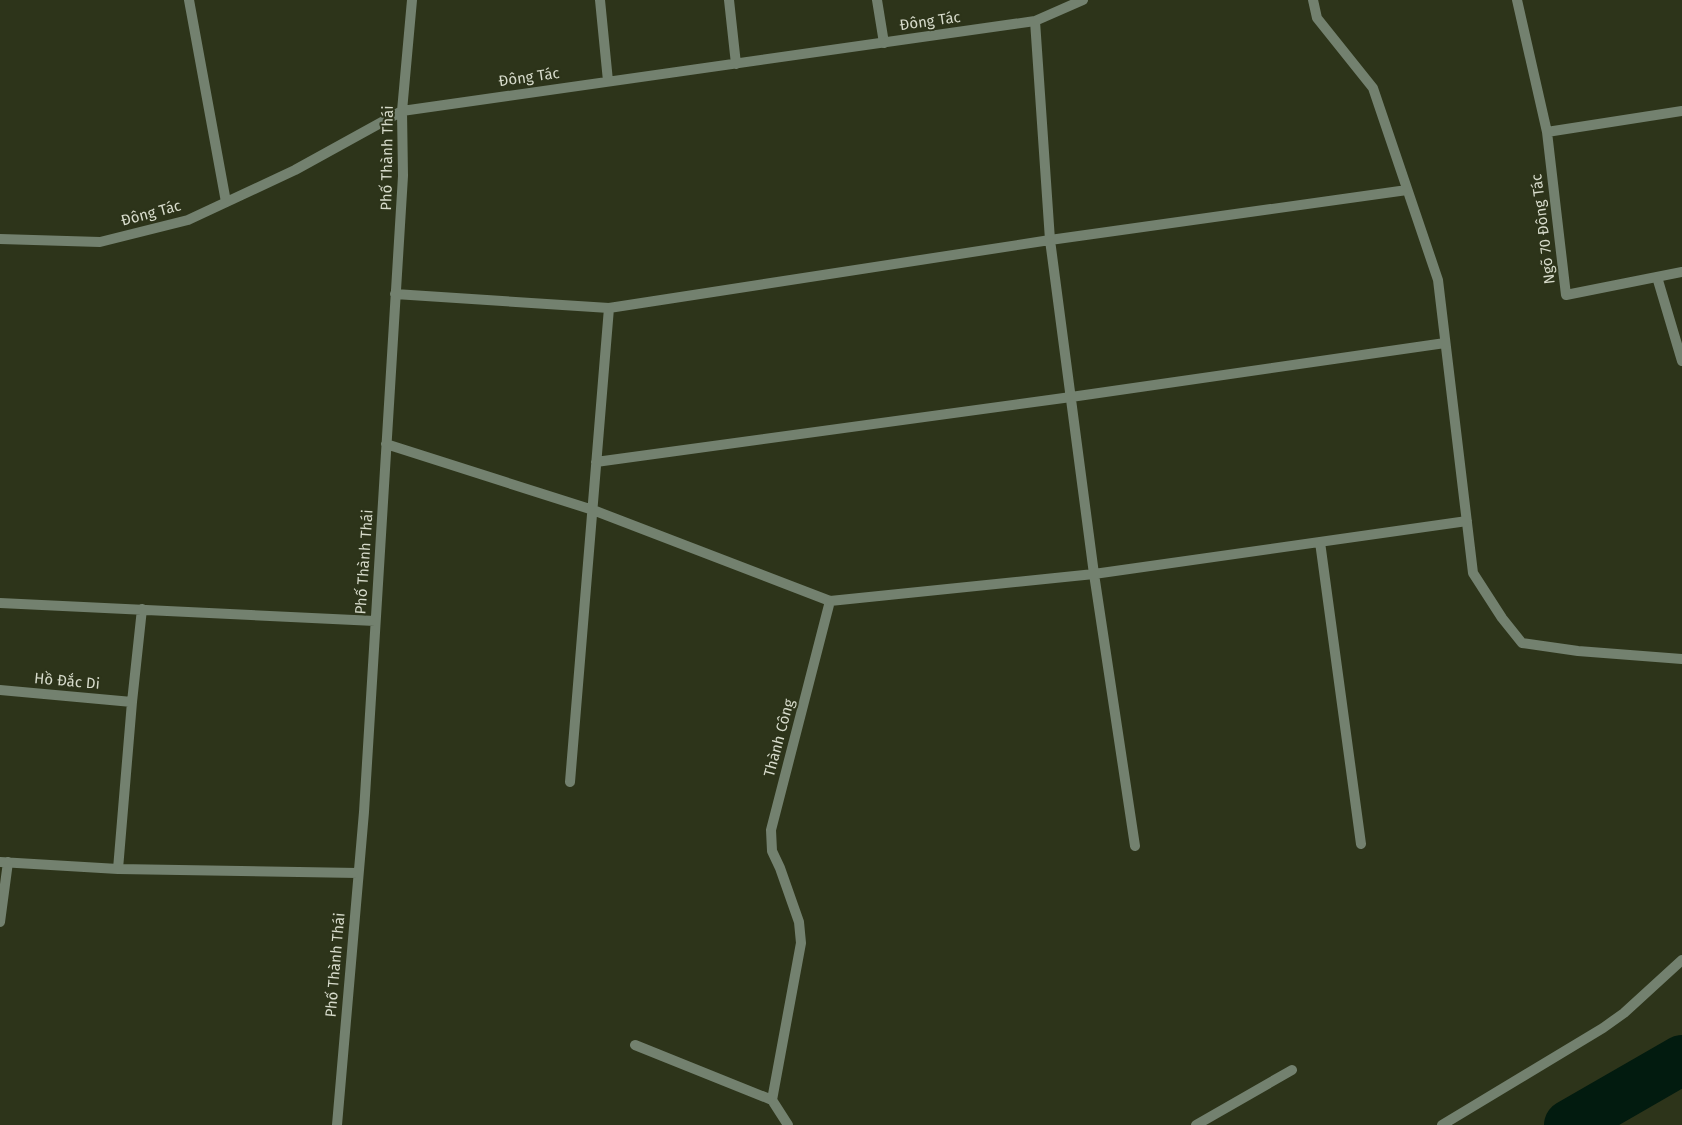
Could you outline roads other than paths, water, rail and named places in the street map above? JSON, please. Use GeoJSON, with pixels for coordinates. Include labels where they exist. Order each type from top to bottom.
{"type":"FeatureCollection","features":[{"type":"Feature","properties":{"kind":"street"},"geometry":{"type":"LineString","coordinates":[[189,0],[226,202]]}},
{"type":"Feature","properties":{"kind":"street","name":"Phố Thành Thái"},"geometry":{"type":"LineString","coordinates":[[337,1125],[364,812],[403,176],[402,111],[412,0]]}},
{"type":"Feature","properties":{"kind":"street"},"geometry":{"type":"LineString","coordinates":[[600,0],[608,81]]}},
{"type":"Feature","properties":{"kind":"street"},"geometry":{"type":"LineString","coordinates":[[729,0],[736,64]]}},
{"type":"Feature","properties":{"kind":"street"},"geometry":{"type":"LineString","coordinates":[[877,0],[884,43]]}},
{"type":"Feature","properties":{"kind":"street","name":"Đông Tác"},"geometry":{"type":"LineString","coordinates":[[0,239],[100,242],[188,220],[295,170],[402,111],[1035,21],[1083,0]]}},
{"type":"Feature","properties":{"kind":"street"},"geometry":{"type":"LineString","coordinates":[[1313,0],[1317,18],[1373,88],[1438,280],[1473,573],[1502,618],[1522,643],[1578,651],[1682,659]]}},
{"type":"Feature","properties":{"kind":"street","name":"Ngõ 70 Đông Tác"},"geometry":{"type":"LineString","coordinates":[[1517,0],[1547,132],[1566,295],[1682,272]]}},
{"type":"Feature","properties":{"kind":"street"},"geometry":{"type":"LineString","coordinates":[[1035,21],[1050,240],[1094,574],[1135,846]]}},
{"type":"Feature","properties":{"kind":"street"},"geometry":{"type":"LineString","coordinates":[[1547,132],[1682,111]]}},
{"type":"Feature","properties":{"kind":"street"},"geometry":{"type":"LineString","coordinates":[[396,294],[609,308],[1050,240],[1408,190]]}},
{"type":"Feature","properties":{"kind":"street"},"geometry":{"type":"LineString","coordinates":[[1657,276],[1682,361]]}},
{"type":"Feature","properties":{"kind":"street"},"geometry":{"type":"LineString","coordinates":[[570,782],[609,308]]}},
{"type":"Feature","properties":{"kind":"street"},"geometry":{"type":"LineString","coordinates":[[596,462],[1071,397],[1445,343]]}},
{"type":"Feature","properties":{"kind":"street"},"geometry":{"type":"LineString","coordinates":[[386,444],[592,510],[830,601],[1094,574],[1467,521]]}},
{"type":"Feature","properties":{"kind":"street"},"geometry":{"type":"LineString","coordinates":[[1320,542],[1361,844]]}},
{"type":"Feature","properties":{"kind":"street","name":"Thành Công"},"geometry":{"type":"LineString","coordinates":[[772,1100],[801,943],[799,922],[772,851],[770,830],[830,601]]}},
{"type":"Feature","properties":{"kind":"street"},"geometry":{"type":"LineString","coordinates":[[0,603],[375,621]]}},
{"type":"Feature","properties":{"kind":"street"},"geometry":{"type":"LineString","coordinates":[[118,868],[142,609]]}},
{"type":"Feature","properties":{"kind":"street","name":"Hồ Đắc Di"},"geometry":{"type":"LineString","coordinates":[[0,690],[132,702]]}},
{"type":"Feature","properties":{"kind":"street"},"geometry":{"type":"LineString","coordinates":[[0,922],[4,862],[118,868],[358,873]]}},
{"type":"Feature","properties":{"kind":"street"},"geometry":{"type":"LineString","coordinates":[[1442,1125],[1603,1028],[1624,1013],[1682,960]]}},
{"type":"Feature","properties":{"kind":"street"},"geometry":{"type":"LineString","coordinates":[[635,1045],[772,1100],[788,1125]]}},
{"type":"Feature","properties":{"kind":"street"},"geometry":{"type":"LineString","coordinates":[[1196,1125],[1292,1070]]}},
{"type":"Feature","properties":{"kind":"waterway"},"geometry":{"type":"LineString","coordinates":[[1569,1125],[1682,1060]]}}]}
